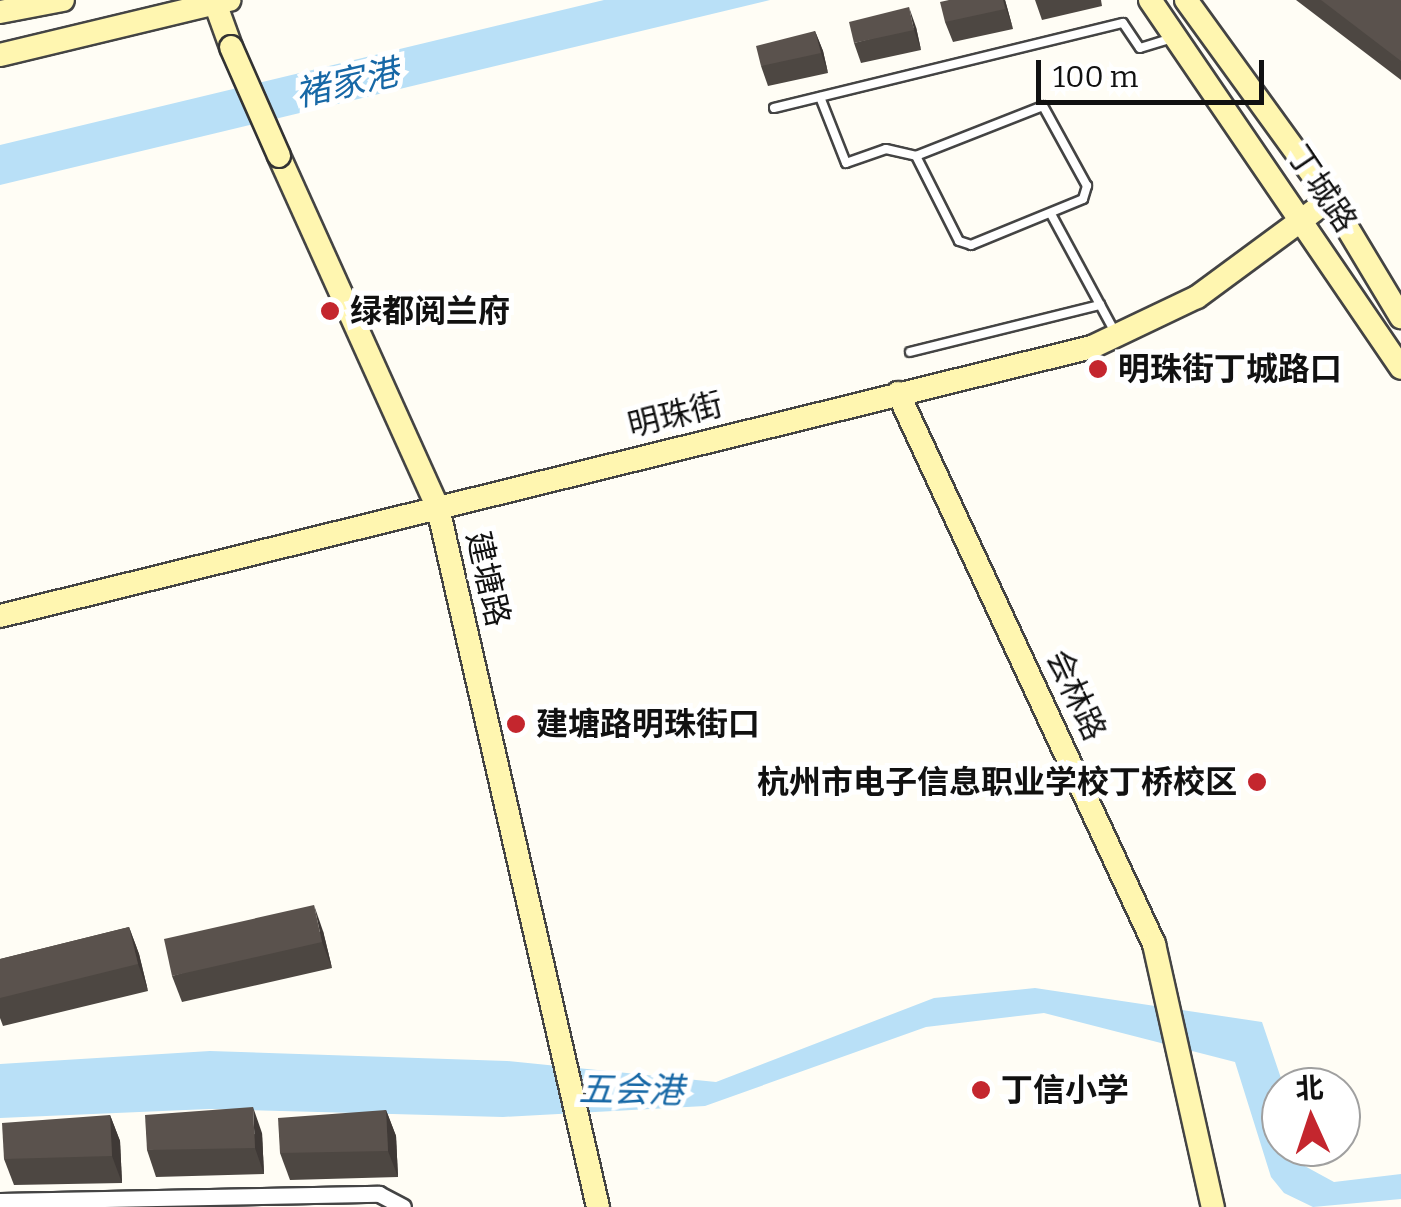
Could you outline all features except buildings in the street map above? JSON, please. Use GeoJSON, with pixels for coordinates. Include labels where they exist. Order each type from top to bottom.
{"type":"FeatureCollection","features":[{"type":"Feature","properties":{"kind":"street"},"geometry":{"type":"LineString","coordinates":[[0,12],[63,0]]}},
{"type":"Feature","properties":{"kind":"street","name":"丁城路"},"geometry":{"type":"LineString","coordinates":[[1150,0],[1305,220],[1401,368]]}},
{"type":"Feature","properties":{"kind":"street","name":"丁城路"},"geometry":{"type":"LineString","coordinates":[[1186,0],[1330,200],[1401,317]]}},
{"type":"Feature","properties":{"kind":"street"},"geometry":{"type":"LineString","coordinates":[[0,55],[219,1]]}},
{"type":"Feature","properties":{"kind":"street","name":"建塘路"},"geometry":{"type":"LineString","coordinates":[[219,1],[230,46],[438,508],[598,1207]]}},
{"type":"Feature","properties":{"kind":"street","name":"明珠街"},"geometry":{"type":"LineString","coordinates":[[0,616],[1118,337],[1197,297],[1330,200]]}},
{"type":"Feature","properties":{"kind":"street","name":"会林路"},"geometry":{"type":"LineString","coordinates":[[898,393],[1154,944],[1213,1207]]}},
{"type":"Feature","properties":{"kind":"street"},"geometry":{"type":"LineString","coordinates":[[0,1201],[379,1194],[403,1207]]}},
{"type":"Feature","properties":{"kind":"lane"},"geometry":{"type":"LineString","coordinates":[[774,108],[1123,22],[1140,48],[1176,38]]}},
{"type":"Feature","properties":{"kind":"lane"},"geometry":{"type":"LineString","coordinates":[[820,97],[846,163],[901,147],[916,156],[959,241],[988,246],[1082,199],[1087,186],[1043,106],[916,156]]}},
{"type":"Feature","properties":{"kind":"lane"},"geometry":{"type":"LineString","coordinates":[[1052,214],[1118,337]]}},
{"type":"Feature","properties":{"kind":"lane"},"geometry":{"type":"LineString","coordinates":[[910,352],[1100,305]]}},
{"type":"Feature","properties":{"kind":"water","name":"褚家港"},"geometry":{"type":"Polygon","coordinates":[[[604,0],[770,0],[0,185],[0,145],[604,0]]]}},
{"type":"Feature","properties":{"kind":"water","name":"五会港"},"geometry":{"type":"Polygon","coordinates":[[[1035,988],[1262,1022],[1277,1067],[1261,1067],[1261,1145],[1235,1062],[1044,1013],[926,1027],[705,1106],[503,1117],[209,1109],[0,1118],[0,1064],[210,1051],[507,1061],[716,1082],[934,998],[1035,988]]]}},
{"type":"Feature","properties":{"kind":"water"},"geometry":{"type":"Polygon","coordinates":[[[1268,1167],[1306,1167],[1334,1182],[1401,1174],[1401,1199],[1313,1207],[1284,1193],[1268,1167]]]}},
{"type":"Feature","properties":{"kind":"place","name":"绿都阅兰府"},"geometry":{"type":"Point","coordinates":[330,311]}},
{"type":"Feature","properties":{"kind":"place","name":"明珠街丁城路口"},"geometry":{"type":"Point","coordinates":[1098,369]}},
{"type":"Feature","properties":{"kind":"place","name":"建塘路明珠街口"},"geometry":{"type":"Point","coordinates":[516,724]}},
{"type":"Feature","properties":{"kind":"place","name":"杭州市电子信息职业学校丁桥校区"},"geometry":{"type":"Point","coordinates":[1257,782]}},
{"type":"Feature","properties":{"kind":"place","name":"丁信小学"},"geometry":{"type":"Point","coordinates":[981,1090]}}]}
